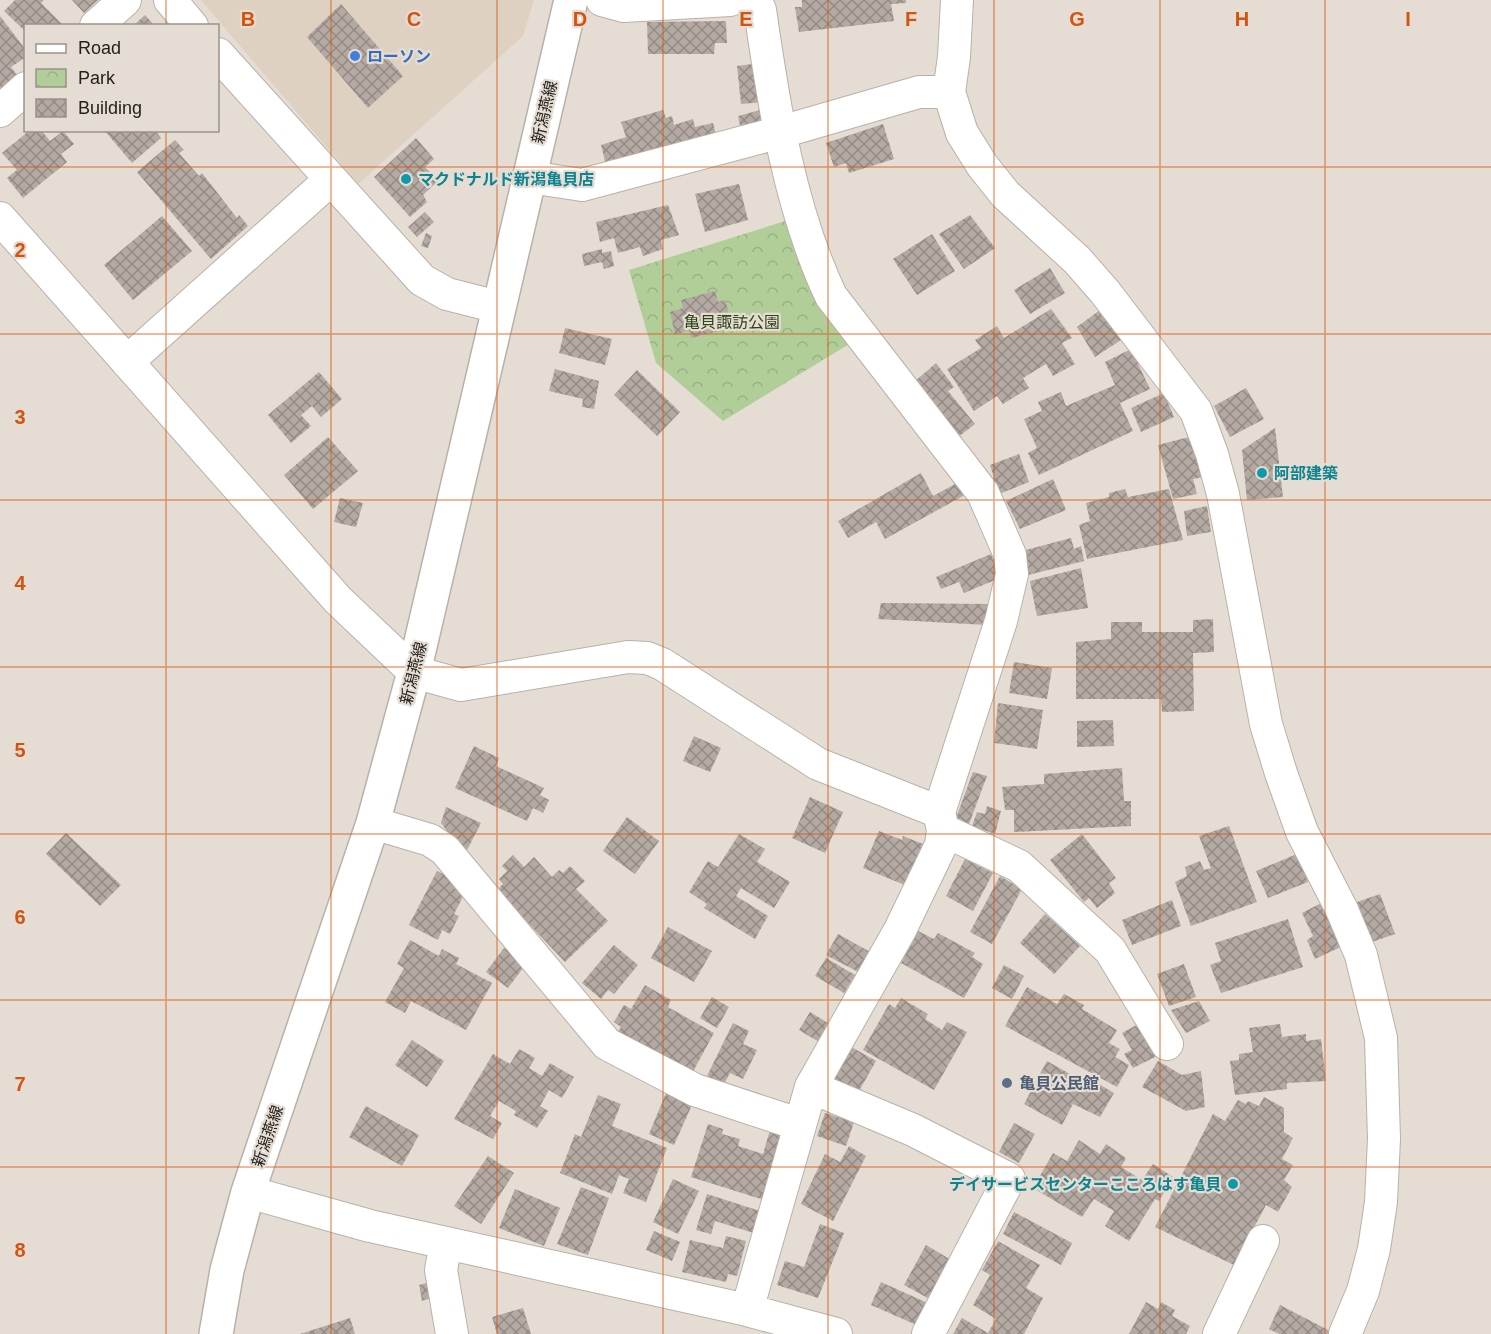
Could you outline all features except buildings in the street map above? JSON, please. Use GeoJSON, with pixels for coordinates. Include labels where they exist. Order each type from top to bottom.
{"type":"FeatureCollection","features":[{"type":"Feature","properties":{"kind":"main road","name":"新潟燕線"},"geometry":{"type":"LineString","coordinates":[[216,1334],[227,1270],[248,1192],[373,823],[414,672],[571,0]]}},
{"type":"Feature","properties":{"kind":"street"},"geometry":{"type":"LineString","coordinates":[[98,24],[125,0]]}},
{"type":"Feature","properties":{"kind":"street"},"geometry":{"type":"LineString","coordinates":[[170,0],[190,24]]}},
{"type":"Feature","properties":{"kind":"street"},"geometry":{"type":"LineString","coordinates":[[602,0],[624,6],[729,0]]}},
{"type":"Feature","properties":{"kind":"street"},"geometry":{"type":"LineString","coordinates":[[755,0],[760,10],[781,132],[799,212],[831,296],[983,493],[1010,555],[1012,574],[1001,621],[941,821],[941,845],[900,930],[811,1087],[798,1124],[764,1320]]}},
{"type":"Feature","properties":{"kind":"street"},"geometry":{"type":"LineString","coordinates":[[957,0],[954,57],[949,92],[962,133],[982,165],[1005,194],[1077,260],[1105,292],[1196,411],[1212,454],[1223,494],[1266,724],[1302,832],[1342,910],[1361,955],[1381,1038],[1384,1079],[1381,1202],[1374,1249],[1366,1281],[1345,1334]]}},
{"type":"Feature","properties":{"kind":"street"},"geometry":{"type":"LineString","coordinates":[[219,55],[422,280],[447,294],[498,307]]}},
{"type":"Feature","properties":{"kind":"street"},"geometry":{"type":"LineString","coordinates":[[0,111],[24,90]]}},
{"type":"Feature","properties":{"kind":"street"},"geometry":{"type":"LineString","coordinates":[[529,177],[582,184],[781,132],[919,92],[949,92]]}},
{"type":"Feature","properties":{"kind":"street"},"geometry":{"type":"LineString","coordinates":[[127,362],[330,180]]}},
{"type":"Feature","properties":{"kind":"street"},"geometry":{"type":"LineString","coordinates":[[0,218],[338,600],[414,672],[461,685],[628,657],[647,658],[662,664],[818,764],[941,821],[1019,866],[1110,950],[1167,1044]]}},
{"type":"Feature","properties":{"kind":"street"},"geometry":{"type":"LineString","coordinates":[[373,823],[430,840],[444,850],[607,1044],[694,1090],[798,1124]]}},
{"type":"Feature","properties":{"kind":"street"},"geometry":{"type":"LineString","coordinates":[[811,1087],[913,1130],[1009,1179],[928,1334]]}},
{"type":"Feature","properties":{"kind":"street"},"geometry":{"type":"LineString","coordinates":[[248,1192],[370,1226],[764,1320],[836,1334]]}},
{"type":"Feature","properties":{"kind":"street"},"geometry":{"type":"LineString","coordinates":[[1219,1334],[1263,1240]]}},
{"type":"Feature","properties":{"kind":"street"},"geometry":{"type":"LineString","coordinates":[[446,1243],[441,1270],[452,1334]]}},
{"type":"Feature","properties":{"kind":"shaded area"},"geometry":{"type":"Polygon","coordinates":[[[201,0],[534,0],[523,36],[358,184],[201,0]]]}},
{"type":"Feature","properties":{"kind":"green space","name":"亀貝諏訪公園"},"geometry":{"type":"Polygon","coordinates":[[[798,217],[859,338],[723,421],[656,363],[629,270],[798,217]]]}},
{"type":"Feature","properties":{"kind":"place","name":"ローソン"},"geometry":{"type":"Point","coordinates":[355,56]}},
{"type":"Feature","properties":{"kind":"place","name":"マクドナルド新潟亀貝店"},"geometry":{"type":"Point","coordinates":[406,179]}},
{"type":"Feature","properties":{"kind":"place","name":"阿部建築"},"geometry":{"type":"Point","coordinates":[1262,473]}},
{"type":"Feature","properties":{"kind":"place","name":"亀貝公民館"},"geometry":{"type":"Point","coordinates":[1007,1083]}},
{"type":"Feature","properties":{"kind":"place","name":"デイサービスセンターこころはす亀貝"},"geometry":{"type":"Point","coordinates":[1233,1184]}}]}
